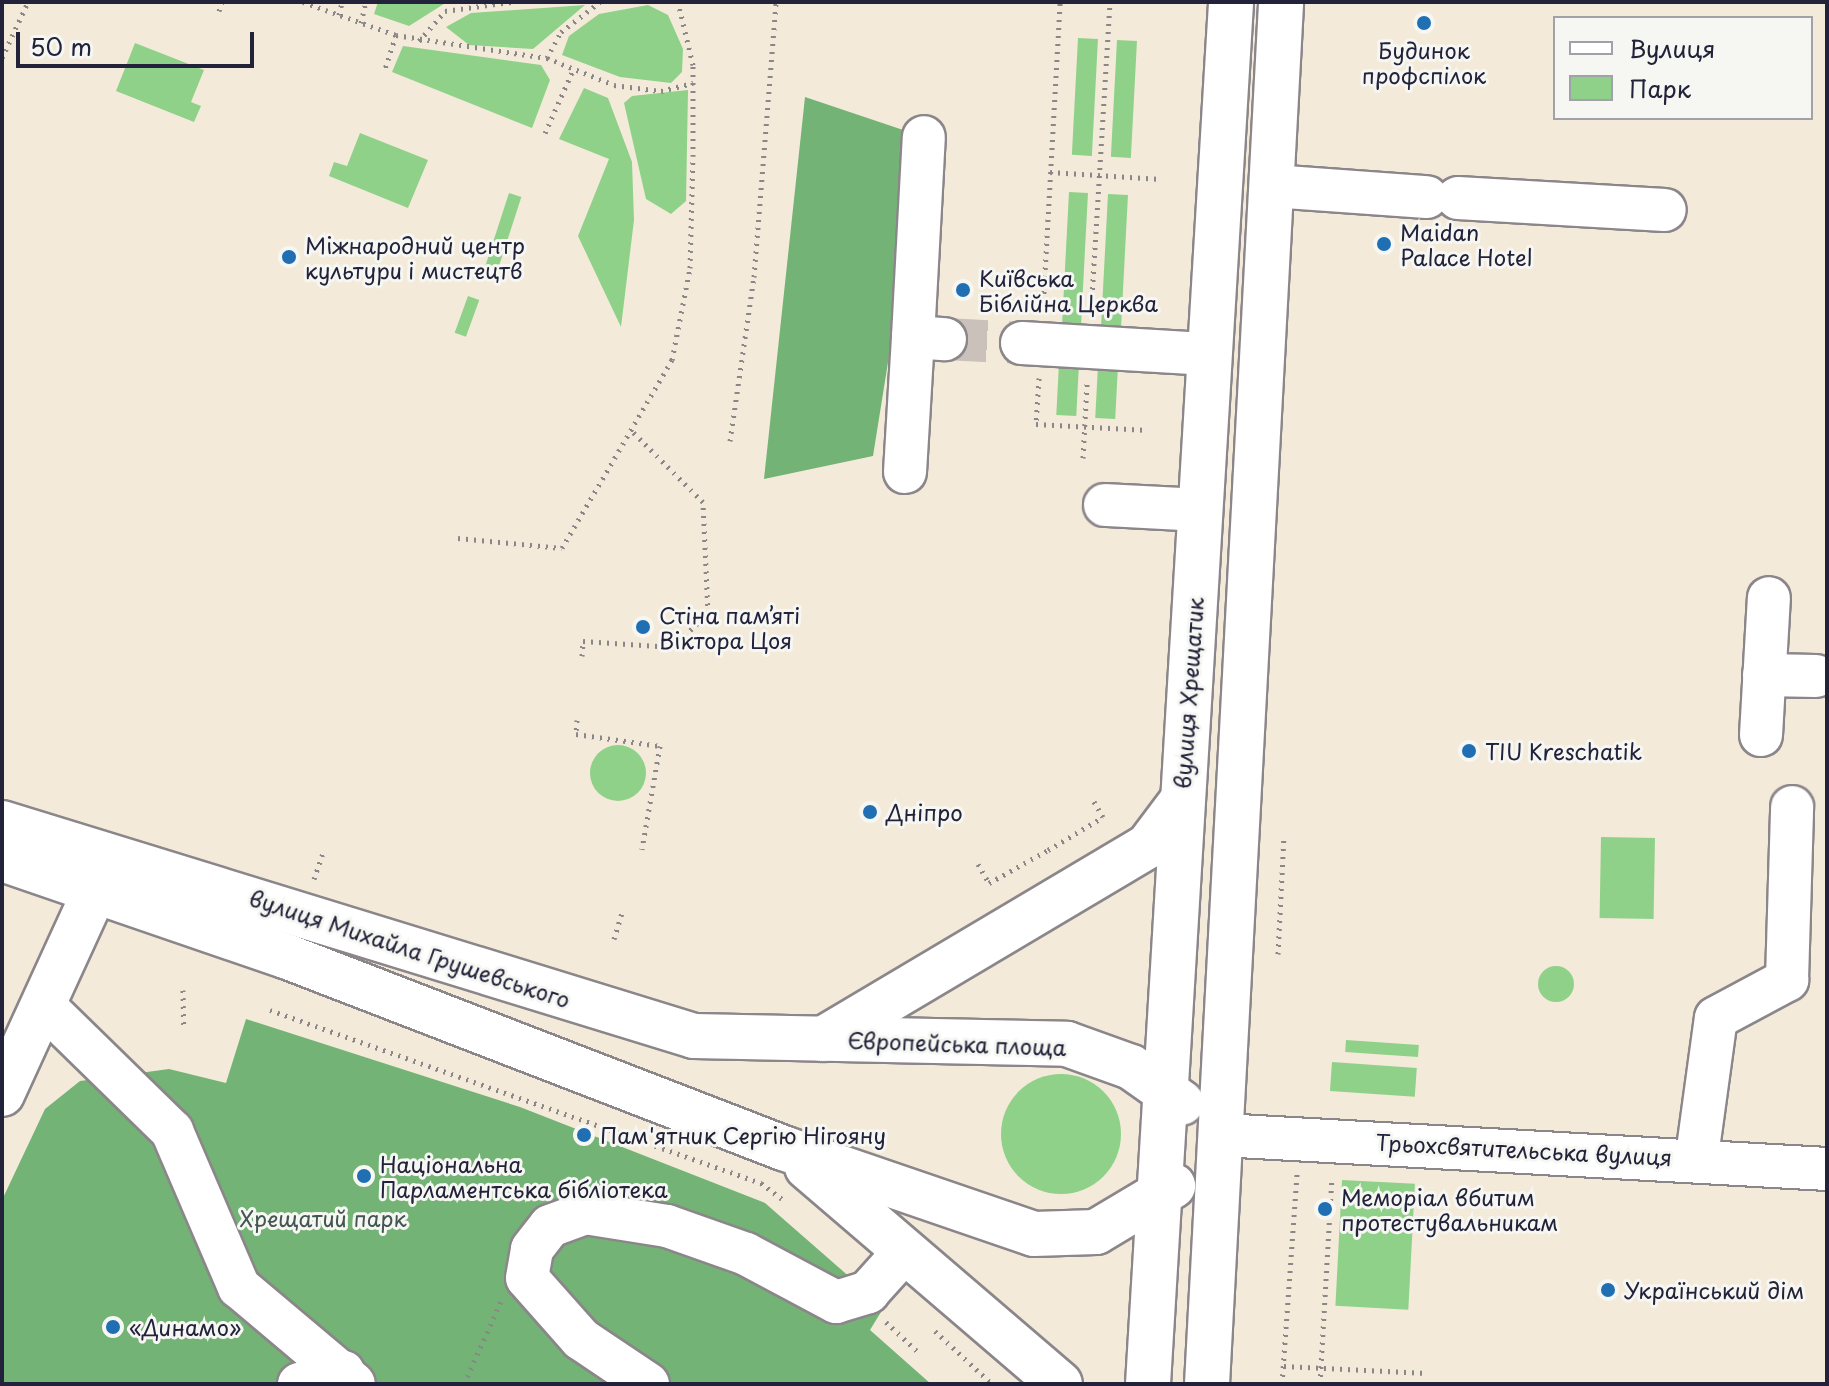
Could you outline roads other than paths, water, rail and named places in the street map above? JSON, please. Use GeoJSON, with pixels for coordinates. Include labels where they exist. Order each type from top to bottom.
{"type":"FeatureCollection","features":[{"type":"Feature","properties":{"kind":"main road","name":"вулиця Хрещатик"},"geometry":{"type":"LineString","coordinates":[[1148,1384],[1231,2]]}},
{"type":"Feature","properties":{"kind":"main road"},"geometry":{"type":"LineString","coordinates":[[1207,1384],[1281,2]]}},
{"type":"Feature","properties":{"kind":"main road","name":"Європейська площа"},"geometry":{"type":"LineString","coordinates":[[823,1039],[1148,846],[1181,802]]}},
{"type":"Feature","properties":{"kind":"main road","name":"вулиця Михайла Грушевського"},"geometry":{"type":"LineString","coordinates":[[2,823],[104,872],[783,1148]]}},
{"type":"Feature","properties":{"kind":"main road","name":"вулиця Михайла Грушевського"},"geometry":{"type":"LineString","coordinates":[[2,859],[104,872],[663,1028],[753,1042],[823,1039]]}},
{"type":"Feature","properties":{"kind":"main road"},"geometry":{"type":"LineString","coordinates":[[2,1094],[104,872]]}},
{"type":"Feature","properties":{"kind":"main road","name":"Європейська площа"},"geometry":{"type":"LineString","coordinates":[[823,1039],[1067,1044],[1095,1050],[1164,1089],[1221,1135]]}},
{"type":"Feature","properties":{"kind":"main road"},"geometry":{"type":"LineString","coordinates":[[783,1148],[1055,1238],[1119,1224],[1157,1200],[1221,1135]]}},
{"type":"Feature","properties":{"kind":"main road"},"geometry":{"type":"LineString","coordinates":[[783,1148],[1060,1384]]}},
{"type":"Feature","properties":{"kind":"street"},"geometry":{"type":"LineString","coordinates":[[905,472],[929,338],[924,137]]}},
{"type":"Feature","properties":{"kind":"street"},"geometry":{"type":"LineString","coordinates":[[1272,186],[1665,210]]}},
{"type":"Feature","properties":{"kind":"street"},"geometry":{"type":"LineString","coordinates":[[1031,343],[1209,354]]}},
{"type":"Feature","properties":{"kind":"street"},"geometry":{"type":"LineString","coordinates":[[1105,505],[1199,510]]}},
{"type":"Feature","properties":{"kind":"street"},"geometry":{"type":"LineString","coordinates":[[1761,735],[1769,598]]}},
{"type":"Feature","properties":{"kind":"street"},"geometry":{"type":"LineString","coordinates":[[1764,675],[1816,676]]}},
{"type":"Feature","properties":{"kind":"street"},"geometry":{"type":"LineString","coordinates":[[1697,1156],[1716,1018],[1787,980],[1792,807]]}},
{"type":"Feature","properties":{"kind":"street"},"geometry":{"type":"LineString","coordinates":[[44,1006],[172,1131],[239,1287],[348,1378]]}},
{"type":"Feature","properties":{"kind":"street","name":"Трьохсвятительська вулиця"},"geometry":{"type":"LineString","coordinates":[[1221,1135],[1697,1156],[1827,1169]]}},
{"type":"Feature","properties":{"kind":"street"},"geometry":{"type":"LineString","coordinates":[[648,1384],[581,1339],[527,1278],[532,1249],[550,1226],[585,1213],[667,1226],[746,1254],[836,1302],[868,1292],[905,1251]]}},
{"type":"Feature","properties":{"kind":"street"},"geometry":{"type":"LineString","coordinates":[[299,1384],[348,1378]]}},
{"type":"Feature","properties":{"kind":"tunnel"},"geometry":{"type":"LineString","coordinates":[[945,339],[1022,343]]}},
{"type":"Feature","properties":{"kind":"place","name":"Будинок профспілок"},"geometry":{"type":"Point","coordinates":[1424,23]}},
{"type":"Feature","properties":{"kind":"place","name":"Maidan Palace Hotel"},"geometry":{"type":"Point","coordinates":[1384,244]}},
{"type":"Feature","properties":{"kind":"place","name":"Міжнародний центр культури і мистецтв"},"geometry":{"type":"Point","coordinates":[289,257]}},
{"type":"Feature","properties":{"kind":"place","name":"Київська Біблійна Церква"},"geometry":{"type":"Point","coordinates":[963,290]}},
{"type":"Feature","properties":{"kind":"place","name":"Стіна пам’яті Віктора Цоя"},"geometry":{"type":"Point","coordinates":[643,627]}},
{"type":"Feature","properties":{"kind":"place","name":"TIU Kreschatik"},"geometry":{"type":"Point","coordinates":[1469,751]}},
{"type":"Feature","properties":{"kind":"place","name":"Дніпро"},"geometry":{"type":"Point","coordinates":[870,812]}},
{"type":"Feature","properties":{"kind":"place","name":"Пам'ятник Сергію Нігояну"},"geometry":{"type":"Point","coordinates":[584,1135]}},
{"type":"Feature","properties":{"kind":"place","name":"Національна Парламентська бібліотека"},"geometry":{"type":"Point","coordinates":[364,1176]}},
{"type":"Feature","properties":{"kind":"place","name":"Меморіал вбитим протестувальникам"},"geometry":{"type":"Point","coordinates":[1325,1209]}},
{"type":"Feature","properties":{"kind":"place","name":"Український дім"},"geometry":{"type":"Point","coordinates":[1608,1290]}},
{"type":"Feature","properties":{"kind":"place","name":"«Динамо»"},"geometry":{"type":"Point","coordinates":[113,1327]}},
{"type":"Feature","properties":{"kind":"park label","name":"Хрещатий парк"},"geometry":{"type":"Point","coordinates":[323,1218]}}]}
